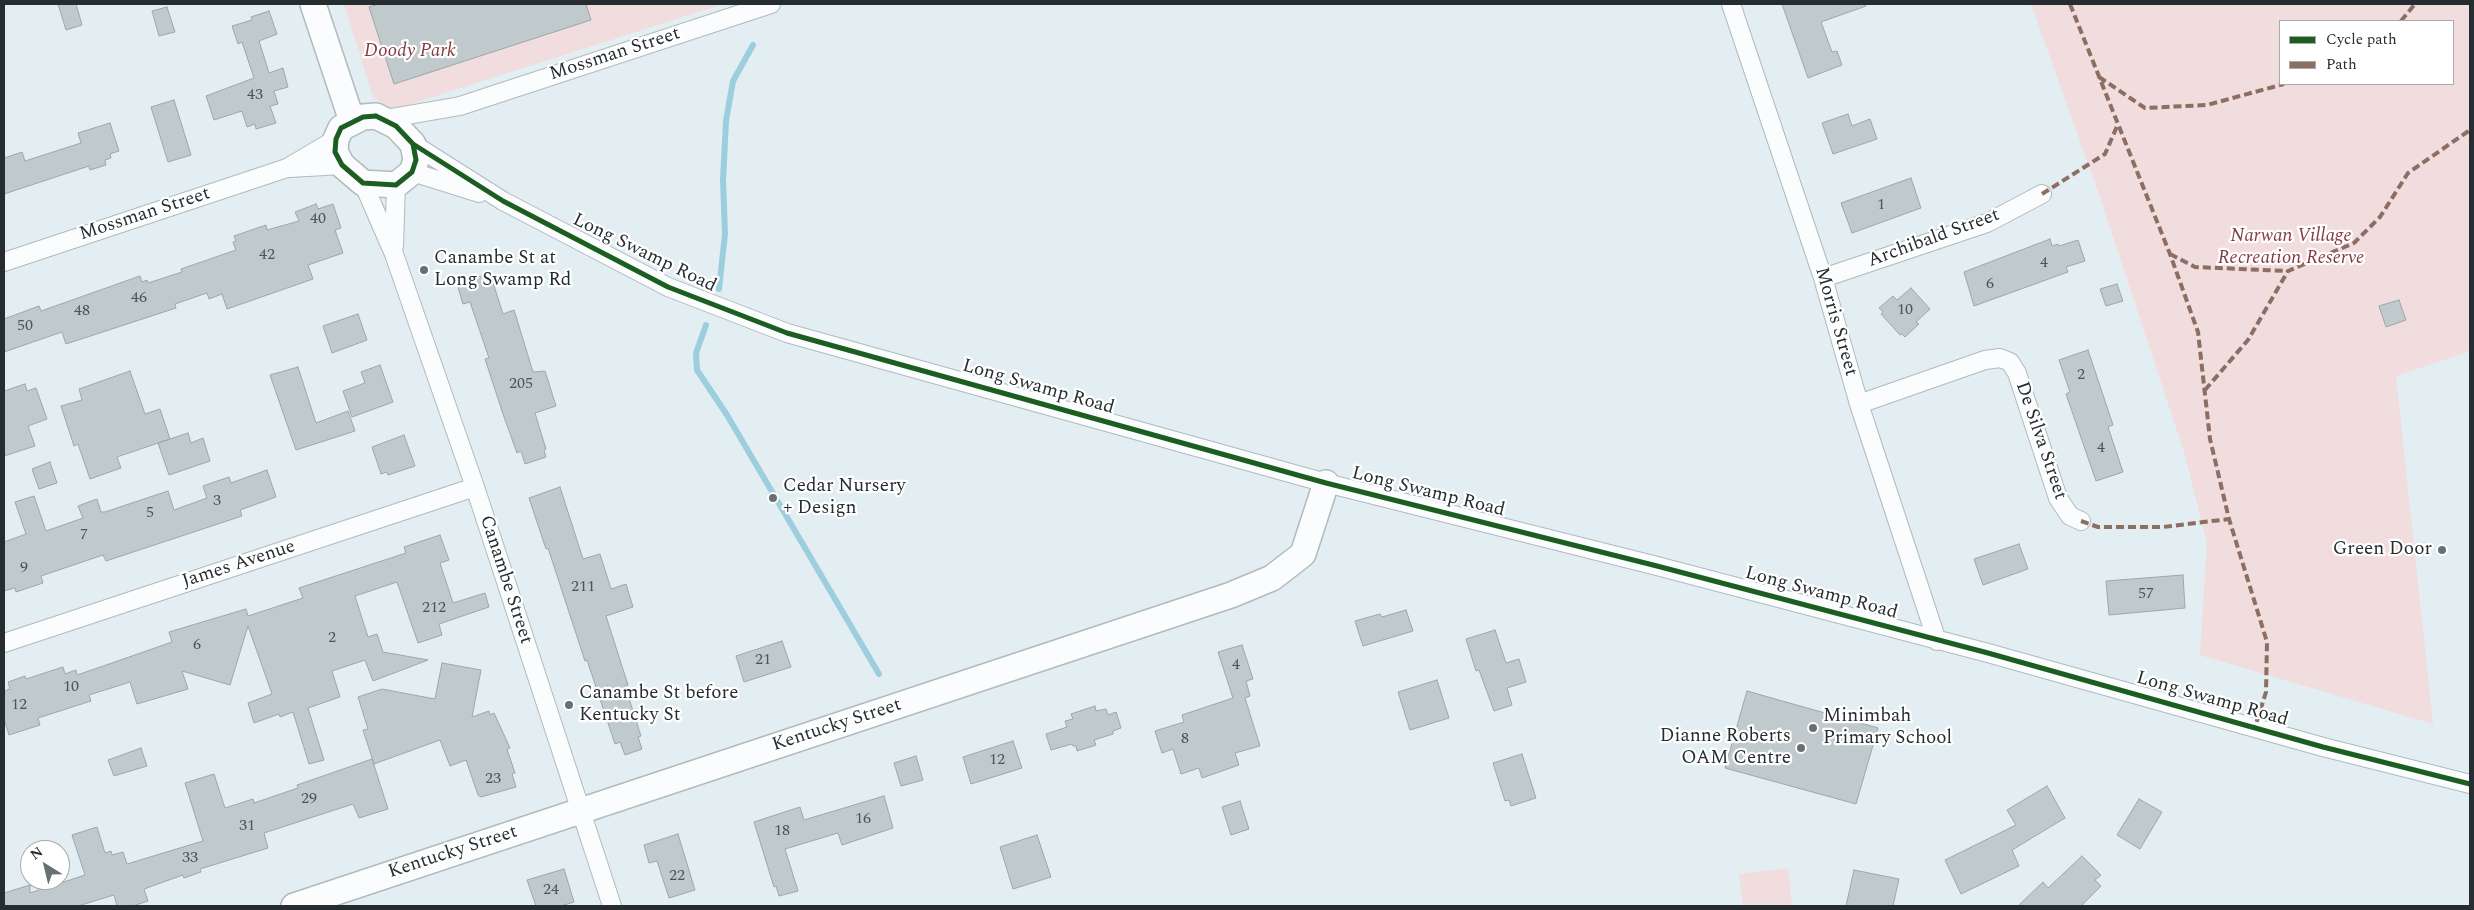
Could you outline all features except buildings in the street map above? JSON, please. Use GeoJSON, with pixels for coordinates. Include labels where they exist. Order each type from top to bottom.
{"type":"FeatureCollection","features":[{"type":"Feature","properties":{"kind":"street"},"geometry":{"type":"LineString","coordinates":[[313,4],[333,63],[378,129],[416,160],[404,178],[362,183],[342,165],[335,152],[378,129]]}},
{"type":"Feature","properties":{"kind":"street","name":"Mossman Street"},"geometry":{"type":"LineString","coordinates":[[4,262],[286,168],[378,129],[460,106],[771,4]]}},
{"type":"Feature","properties":{"kind":"street","name":"Morris Street"},"geometry":{"type":"LineString","coordinates":[[1731,4],[1823,278],[1859,404],[1937,641]]}},
{"type":"Feature","properties":{"kind":"street","name":"Mossman Street"},"geometry":{"type":"LineString","coordinates":[[378,129],[460,106]]}},
{"type":"Feature","properties":{"kind":"street","name":"Long Swamp Road"},"geometry":{"type":"LineString","coordinates":[[378,129],[503,201],[668,287],[787,333],[1326,483],[1648,564],[1988,653],[2323,747],[2470,784]]}},
{"type":"Feature","properties":{"kind":"street","name":"Mossman Street"},"geometry":{"type":"LineString","coordinates":[[286,168],[342,165]]}},
{"type":"Feature","properties":{"kind":"street","name":"Long Swamp Road"},"geometry":{"type":"LineString","coordinates":[[404,178],[503,201]]}},
{"type":"Feature","properties":{"kind":"street","name":"Canambe Street"},"geometry":{"type":"LineString","coordinates":[[394,254],[404,178]]}},
{"type":"Feature","properties":{"kind":"street","name":"Canambe Street"},"geometry":{"type":"LineString","coordinates":[[362,183],[394,254],[475,487],[612,906]]}},
{"type":"Feature","properties":{"kind":"street","name":"Archibald Street"},"geometry":{"type":"LineString","coordinates":[[1823,278],[1988,223],[2042,194]]}},
{"type":"Feature","properties":{"kind":"street","name":"De Silva Street"},"geometry":{"type":"LineString","coordinates":[[1859,404],[1986,360],[2000,358],[2010,362],[2017,373],[2058,498],[2070,516],[2082,521]]}},
{"type":"Feature","properties":{"kind":"street","name":"Kentucky Street"},"geometry":{"type":"LineString","coordinates":[[294,906],[1231,595],[1272,578],[1303,554],[1326,483]]}},
{"type":"Feature","properties":{"kind":"street","name":"James Avenue"},"geometry":{"type":"LineString","coordinates":[[4,643],[475,487]]}},
{"type":"Feature","properties":{"kind":"green space","name":"Doody Park"},"geometry":{"type":"Polygon","coordinates":[[[344,4],[723,4],[392,110],[373,97],[344,4]]]}},
{"type":"Feature","properties":{"kind":"green space","name":"Narwan Village Recreation Reserve"},"geometry":{"type":"Polygon","coordinates":[[[2031,4],[2470,4],[2470,351],[2396,376],[2433,724],[2200,655],[2207,543],[2185,455],[2100,197],[2031,4]]]}},
{"type":"Feature","properties":{"kind":"green space"},"geometry":{"type":"Polygon","coordinates":[[[1788,868],[1792,906],[1743,906],[1739,874],[1788,868]]]}},
{"type":"Feature","properties":{"kind":"waterway"},"geometry":{"type":"LineString","coordinates":[[719,289],[725,234],[723,180],[726,121],[733,81],[753,45]]}},
{"type":"Feature","properties":{"kind":"waterway"},"geometry":{"type":"LineString","coordinates":[[706,325],[696,353],[697,370],[727,415],[879,674]]}},
{"type":"Feature","properties":{"kind":"marked path"},"geometry":{"type":"LineString","coordinates":[[2070,4],[2170,254],[2198,332],[2210,439],[2229,519],[2267,642],[2266,692],[2255,727]]}},
{"type":"Feature","properties":{"kind":"marked path"},"geometry":{"type":"LineString","coordinates":[[2402,20],[2415,4]]}},
{"type":"Feature","properties":{"kind":"marked path"},"geometry":{"type":"LineString","coordinates":[[2099,77],[2145,108],[2207,105],[2280,85]]}},
{"type":"Feature","properties":{"kind":"marked path"},"geometry":{"type":"LineString","coordinates":[[2042,194],[2105,154],[2118,124]]}},
{"type":"Feature","properties":{"kind":"marked path"},"geometry":{"type":"LineString","coordinates":[[2205,390],[2248,340],[2288,271],[2354,243],[2380,217],[2408,173],[2470,130]]}},
{"type":"Feature","properties":{"kind":"marked path"},"geometry":{"type":"LineString","coordinates":[[2170,254],[2195,267],[2288,271]]}},
{"type":"Feature","properties":{"kind":"marked path"},"geometry":{"type":"LineString","coordinates":[[2081,521],[2098,527],[2163,527],[2229,519]]}},
{"type":"Feature","properties":{"kind":"cycle path"},"geometry":{"type":"LineString","coordinates":[[376,116],[396,126],[413,144],[416,160],[412,172],[396,185],[363,183],[342,165],[335,152],[336,139],[341,128],[363,117],[376,116]]}},
{"type":"Feature","properties":{"kind":"cycle path"},"geometry":{"type":"LineString","coordinates":[[413,144],[503,201],[668,287],[787,333],[1326,483],[1657,566],[1988,653],[2323,747],[2470,784]]}},
{"type":"Feature","properties":{"kind":"place","name":"Canambe St at Long Swamp Rd"},"geometry":{"type":"Point","coordinates":[424,270]}},
{"type":"Feature","properties":{"kind":"place","name":"Cedar Nursery + Design"},"geometry":{"type":"Point","coordinates":[773,498]}},
{"type":"Feature","properties":{"kind":"place","name":"Green Door"},"geometry":{"type":"Point","coordinates":[2442,550]}},
{"type":"Feature","properties":{"kind":"place","name":"Canambe St before Kentucky St"},"geometry":{"type":"Point","coordinates":[569,705]}},
{"type":"Feature","properties":{"kind":"place","name":"Minimbah Primary School"},"geometry":{"type":"Point","coordinates":[1813,728]}},
{"type":"Feature","properties":{"kind":"place","name":"Dianne Roberts OAM Centre"},"geometry":{"type":"Point","coordinates":[1801,748]}}]}
